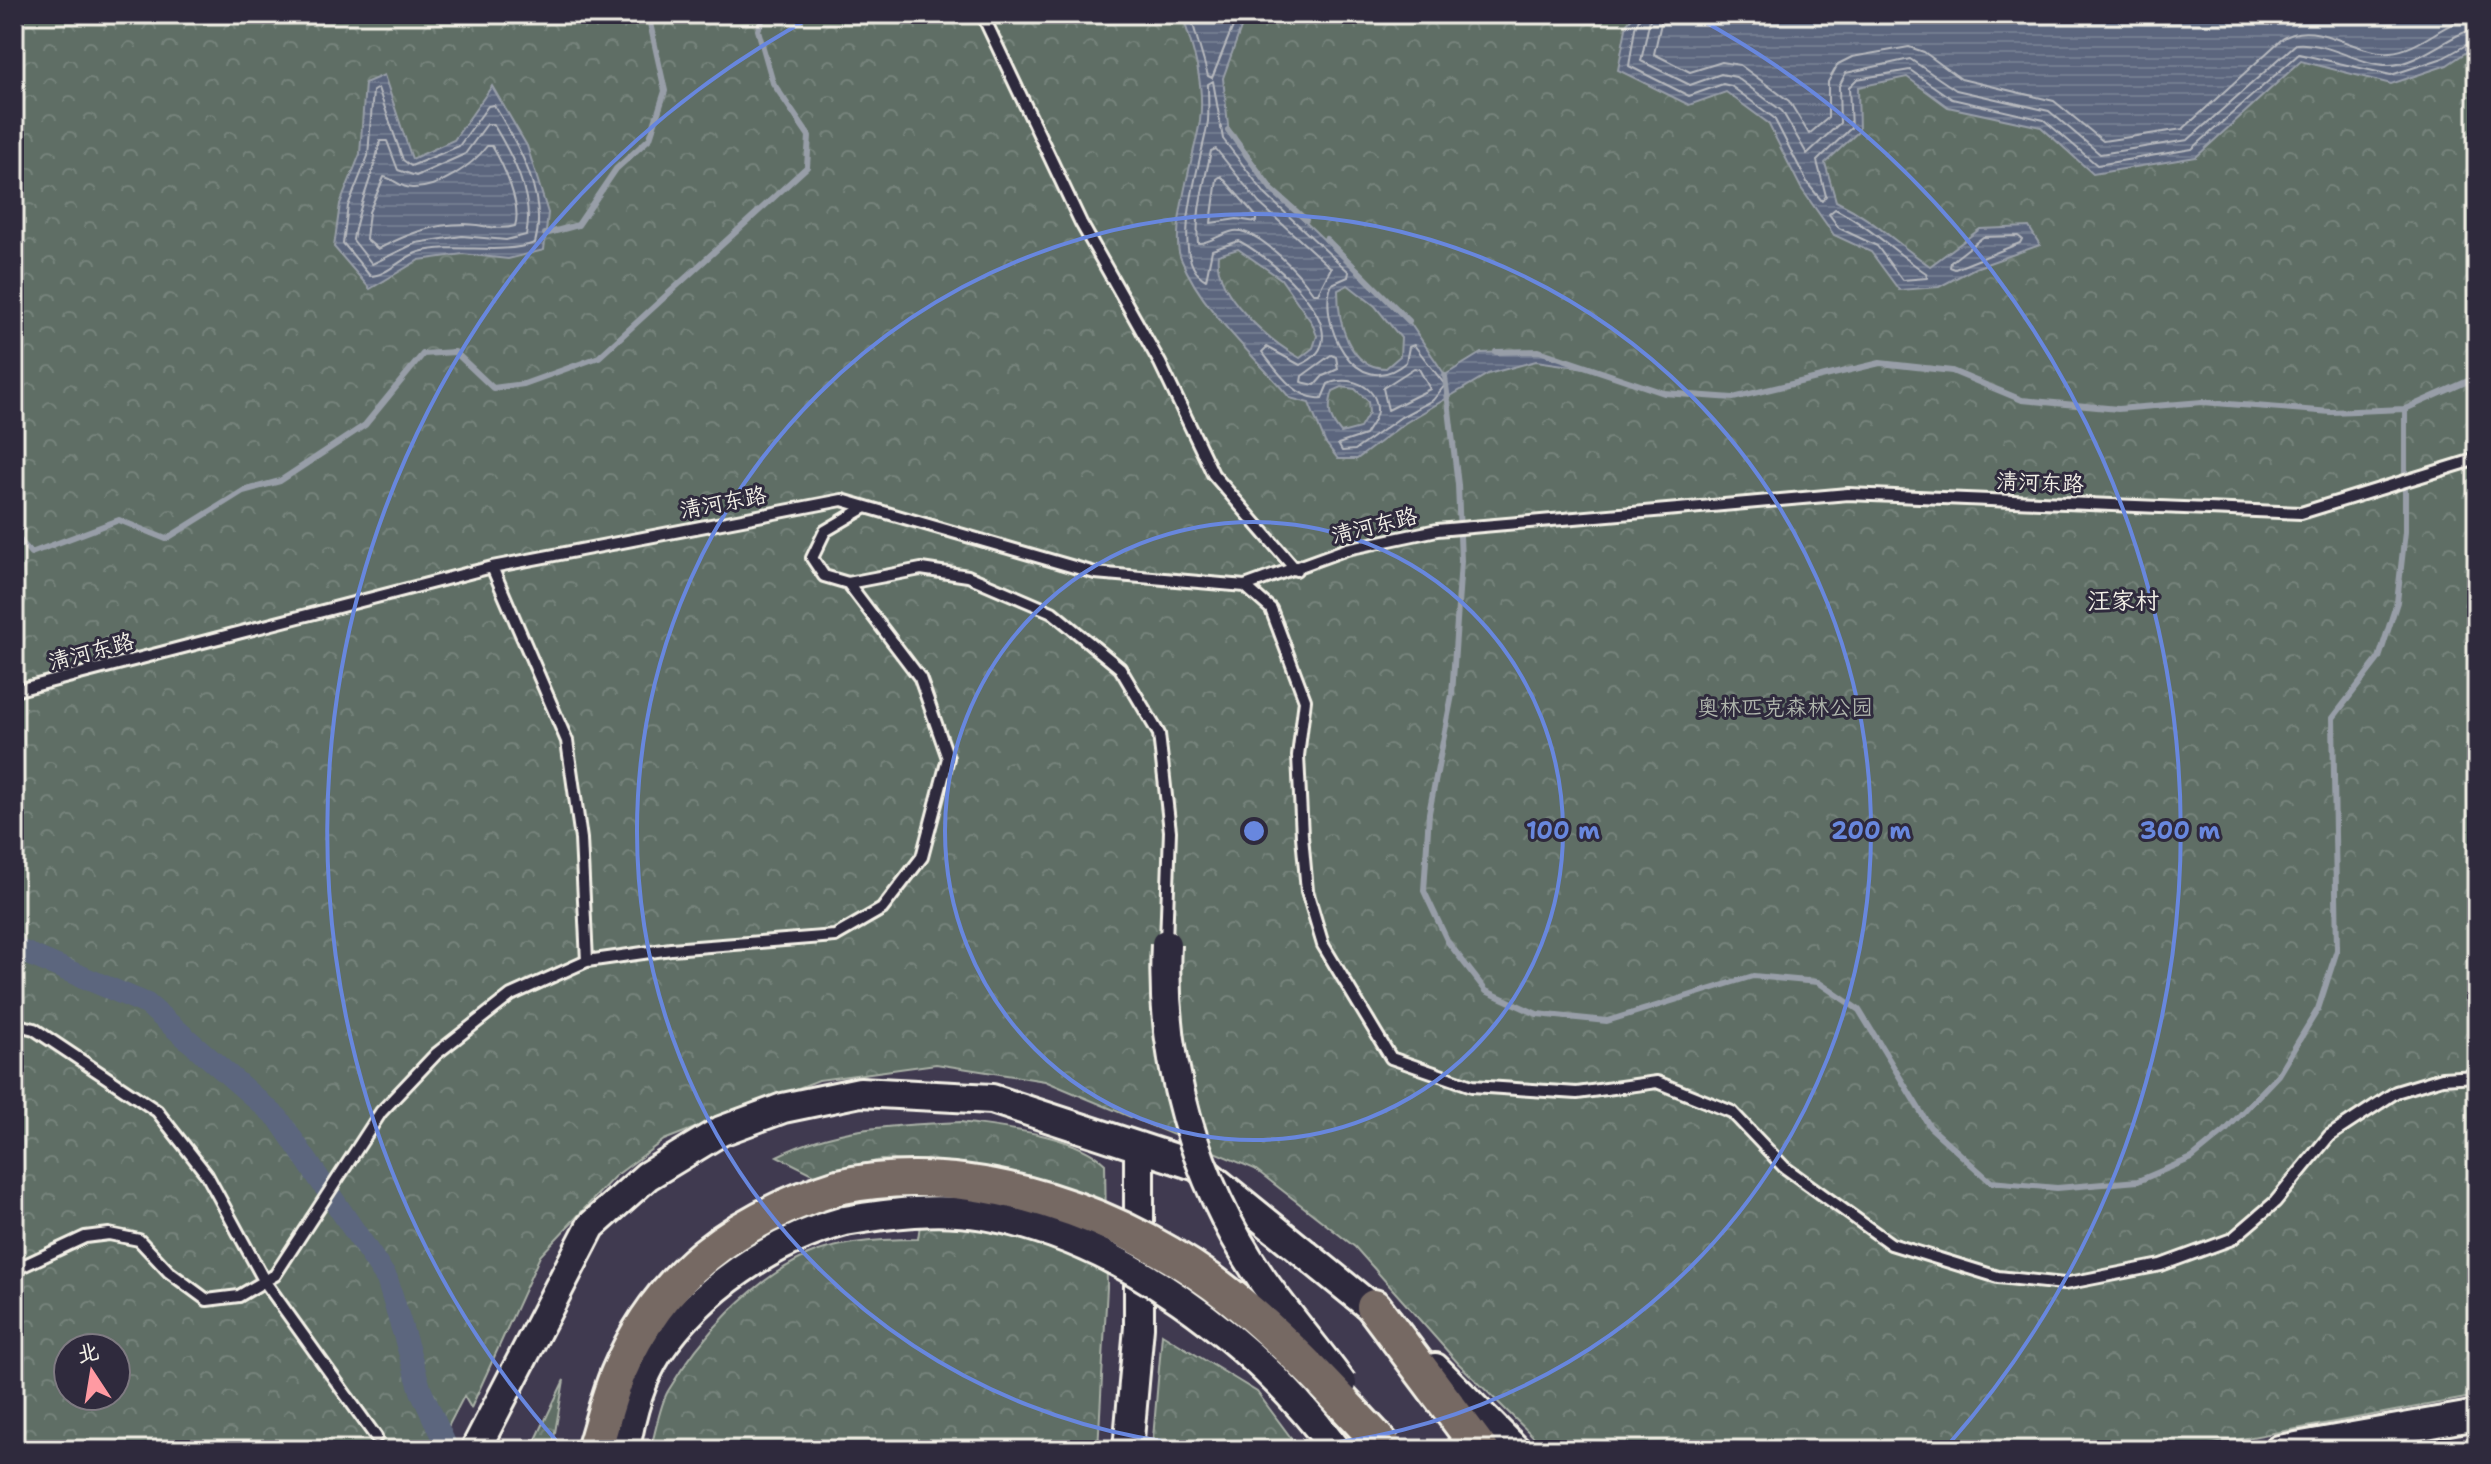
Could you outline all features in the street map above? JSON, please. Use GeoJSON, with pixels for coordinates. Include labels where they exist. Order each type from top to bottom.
{"type":"FeatureCollection","features":[{"type":"Feature","properties":{"kind":"highway"},"geometry":{"type":"LineString","coordinates":[[594,1450],[617,1375],[668,1288],[722,1241],[760,1216],[838,1187],[895,1180],[958,1182],[1028,1196],[1111,1225],[1183,1264],[1231,1297],[1325,1383],[1385,1449]]}},
{"type":"Feature","properties":{"kind":"highway"},"geometry":{"type":"LineString","coordinates":[[1374,1307],[1481,1450]]}},
{"type":"Feature","properties":{"kind":"main road"},"geometry":{"type":"LineString","coordinates":[[1166,944],[1166,1006],[1173,1066],[1188,1124],[1217,1199],[1261,1278],[1342,1383],[1385,1449]]}},
{"type":"Feature","properties":{"kind":"main road"},"geometry":{"type":"LineString","coordinates":[[475,1450],[591,1226],[647,1176],[721,1131],[783,1108],[860,1092],[992,1099],[1197,1166],[1374,1307],[1516,1450]]}},
{"type":"Feature","properties":{"kind":"main road"},"geometry":{"type":"LineString","coordinates":[[1128,1450],[1139,1327],[1139,1147]]}},
{"type":"Feature","properties":{"kind":"main road"},"geometry":{"type":"LineString","coordinates":[[625,1450],[631,1415],[658,1353],[695,1311],[732,1276],[776,1246],[845,1221],[923,1211],[984,1215],[1038,1230],[1107,1257],[1221,1329],[1272,1375],[1336,1450]]}},
{"type":"Feature","properties":{"kind":"main road"},"geometry":{"type":"LineString","coordinates":[[2279,1450],[2477,1415]]}},
{"type":"Feature","properties":{"kind":"lane"},"geometry":{"type":"LineString","coordinates":[[982,14],[1081,223],[1160,363],[1213,474],[1296,570]]}},
{"type":"Feature","properties":{"kind":"lane","name":"清河东路"},"geometry":{"type":"LineString","coordinates":[[14,691],[492,567],[842,500],[1095,573],[1245,586],[1347,549],[1437,530],[1848,494],[2301,513],[2477,459]]}},
{"type":"Feature","properties":{"kind":"lane"},"geometry":{"type":"LineString","coordinates":[[866,507],[825,531],[812,558],[824,576],[848,583],[921,569],[968,576],[1052,612],[1120,668],[1159,734],[1170,831],[1166,944]]}},
{"type":"Feature","properties":{"kind":"lane"},"geometry":{"type":"LineString","coordinates":[[492,567],[567,741],[581,839],[587,961]]}},
{"type":"Feature","properties":{"kind":"lane"},"geometry":{"type":"LineString","coordinates":[[14,1270],[85,1237],[109,1234],[139,1240],[169,1272],[207,1300],[239,1296],[275,1275],[381,1112],[436,1054],[511,995],[587,961],[671,949],[835,936],[882,909],[922,857],[948,758],[920,678],[848,583]]}},
{"type":"Feature","properties":{"kind":"lane"},"geometry":{"type":"LineString","coordinates":[[1245,586],[1271,609],[1305,700],[1298,756],[1302,836],[1307,891],[1323,945],[1391,1058],[1472,1086],[1577,1093],[1657,1082],[1732,1112],[1784,1167],[1891,1244],[1998,1277],[2064,1284],[2161,1265],[2232,1239],[2275,1202],[2329,1136],[2396,1092],[2442,1078],[2477,1076]]}},
{"type":"Feature","properties":{"kind":"lane"},"geometry":{"type":"LineString","coordinates":[[14,1024],[34,1029],[157,1111],[207,1175],[265,1282],[376,1437]]}},
{"type":"Feature","properties":{"kind":"green space","name":"奥林匹克森林公园"},"geometry":{"type":"Polygon","coordinates":[[[14,14],[2477,14],[2477,1396],[2181,1450],[1547,1450],[1458,1363],[1355,1247],[1255,1169],[1045,1081],[936,1064],[819,1080],[664,1140],[614,1177],[540,1256],[471,1408],[464,1396],[436,1450],[14,1450],[14,14]]]}},
{"type":"Feature","properties":{"kind":"green space"},"geometry":{"type":"Polygon","coordinates":[[[961,1122],[1057,1139],[1092,1154],[1105,1164],[1107,1287],[1098,1450],[650,1450],[668,1391],[711,1331],[747,1295],[787,1266],[821,1250],[877,1240],[918,1239],[929,1162],[881,1160],[815,1175],[777,1156],[844,1133],[889,1126],[961,1122]]]}},
{"type":"Feature","properties":{"kind":"green space"},"geometry":{"type":"Polygon","coordinates":[[[1162,1334],[1257,1392],[1300,1450],[1152,1450],[1162,1334]]]}},
{"type":"Feature","properties":{"kind":"green space"},"geometry":{"type":"Polygon","coordinates":[[[564,1380],[552,1450],[531,1450],[564,1380]]]}},
{"type":"Feature","properties":{"kind":"water"},"geometry":{"type":"Polygon","coordinates":[[[1182,14],[1246,14],[1223,78],[1229,134],[1272,190],[1408,320],[1445,375],[1481,353],[1539,351],[1592,369],[1536,361],[1488,374],[1405,423],[1357,459],[1338,459],[1325,442],[1309,403],[1290,398],[1230,332],[1202,297],[1181,259],[1178,247],[1180,212],[1201,107],[1197,66],[1182,14]],[[1238,249],[1218,255],[1224,285],[1233,300],[1259,328],[1300,358],[1313,348],[1317,336],[1312,323],[1281,279],[1238,249]],[[1348,285],[1338,290],[1343,329],[1354,352],[1373,366],[1386,368],[1400,356],[1401,338],[1375,306],[1348,285]],[[1342,387],[1333,391],[1330,414],[1337,428],[1341,433],[1360,428],[1369,413],[1368,401],[1355,389],[1342,387]]]}},
{"type":"Feature","properties":{"kind":"water"},"geometry":{"type":"Polygon","coordinates":[[[1635,14],[2477,14],[2477,45],[2447,65],[2391,84],[2301,61],[2196,157],[2093,174],[2041,127],[1948,107],[1907,77],[1858,87],[1859,131],[1825,163],[1836,201],[1873,223],[1930,266],[1980,229],[2029,227],[2040,245],[1975,268],[1939,287],[1899,290],[1871,252],[1834,235],[1801,188],[1768,123],[1726,92],[1689,105],[1618,70],[1627,23],[1635,14]]]}},
{"type":"Feature","properties":{"kind":"water"},"geometry":{"type":"Polygon","coordinates":[[[384,75],[412,159],[454,140],[492,86],[527,146],[548,213],[544,250],[508,259],[463,254],[419,260],[370,289],[334,247],[340,204],[360,154],[365,83],[384,75]]]}},
{"type":"Feature","properties":{"kind":"waterway"},"geometry":{"type":"LineString","coordinates":[[545,234],[578,225],[616,169],[650,138],[665,91],[648,14]]}},
{"type":"Feature","properties":{"kind":"waterway"},"geometry":{"type":"LineString","coordinates":[[14,534],[31,553],[119,520],[166,539],[243,491],[280,481],[365,425],[423,354],[455,352],[493,388],[524,384],[599,357],[807,167],[809,136],[773,83],[758,30],[765,14]]}},
{"type":"Feature","properties":{"kind":"waterway"},"geometry":{"type":"LineString","coordinates":[[1228,130],[1272,190],[1306,220]]}},
{"type":"Feature","properties":{"kind":"waterway"},"geometry":{"type":"LineString","coordinates":[[1326,239],[1409,321]]}},
{"type":"Feature","properties":{"kind":"waterway"},"geometry":{"type":"LineString","coordinates":[[1496,352],[1539,351],[1664,393],[1733,398],[1880,363],[1952,371],[2022,400],[2118,409],[2202,402],[2331,412],[2405,409]]}},
{"type":"Feature","properties":{"kind":"waterway"},"geometry":{"type":"LineString","coordinates":[[1445,376],[1458,485],[1461,561],[1452,695],[1429,813],[1424,891],[1448,942],[1486,991],[1537,1014],[1607,1021],[1753,976],[1818,982],[1859,1010],[1930,1127],[1991,1182],[2057,1188],[2138,1181],[2192,1158],[2225,1131],[2278,1075],[2318,1009],[2337,950],[2333,718],[2379,658],[2397,602],[2405,532],[2405,409],[2477,377]]}},
{"type":"Feature","properties":{"kind":"waterway"},"geometry":{"type":"LineString","coordinates":[[14,948],[147,1004],[278,1118],[387,1279],[421,1391],[448,1450]]}},
{"type":"Feature","properties":{"kind":"district","name":"汪家村"},"geometry":{"type":"Point","coordinates":[2123,601]}}]}
